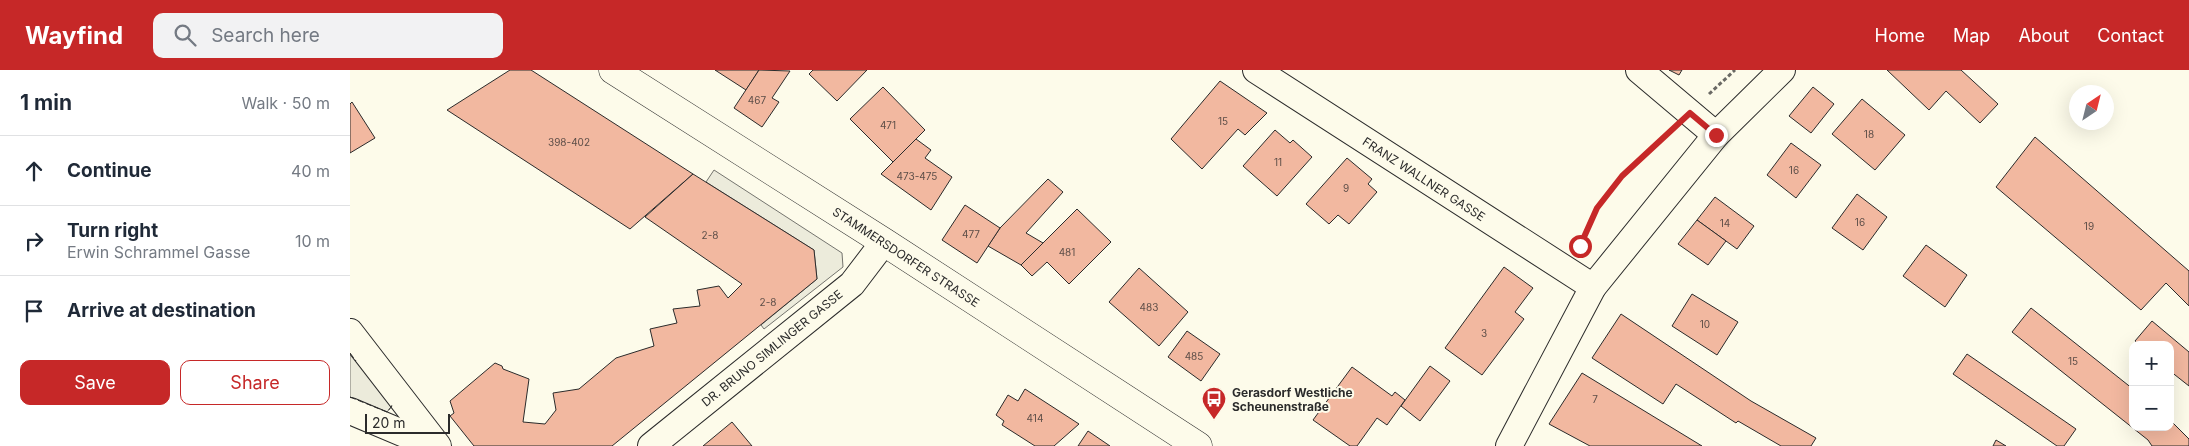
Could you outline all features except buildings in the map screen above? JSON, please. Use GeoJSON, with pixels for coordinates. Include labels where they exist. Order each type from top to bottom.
{"type":"FeatureCollection","features":[{"type":"Feature","properties":{"kind":"main road","name":"STAMMERSDORFER STRASSE"},"geometry":{"type":"LineString","coordinates":[[614,70],[884,242],[1198,446]]}},
{"type":"Feature","properties":{"kind":"street","name":"FRANZ WALLNER GASSE"},"geometry":{"type":"LineString","coordinates":[[1256,70],[1583,280]]}},
{"type":"Feature","properties":{"kind":"street"},"geometry":{"type":"LineString","coordinates":[[1640,70],[1716,135]]}},
{"type":"Feature","properties":{"kind":"street"},"geometry":{"type":"LineString","coordinates":[[1509,446],[1583,280],[1716,135],[1782,70]]}},
{"type":"Feature","properties":{"kind":"street","name":"DR. BRUNO SIMLINGER GASSE"},"geometry":{"type":"LineString","coordinates":[[651,446],[852,284],[884,242]]}},
{"type":"Feature","properties":{"kind":"street"},"geometry":{"type":"LineString","coordinates":[[350,332],[438,446]]}},
{"type":"Feature","properties":{"kind":"street"},"geometry":{"type":"LineString","coordinates":[[350,411],[433,446]]}},
{"type":"Feature","properties":{"kind":"path"},"geometry":{"type":"LineString","coordinates":[[1583,280],[1580,246],[1597,208],[1622,176],[1735,70]]}},
{"type":"Feature","properties":{"kind":"shaded area"},"geometry":{"type":"Polygon","coordinates":[[[714,170],[842,253],[843,267],[764,329],[761,325],[817,279],[814,250],[706,182],[714,170]]]}},
{"type":"Feature","properties":{"kind":"shaded area"},"geometry":{"type":"Polygon","coordinates":[[[350,353],[392,406],[387,412],[350,397],[350,353]]]}},
{"type":"Feature","properties":{"kind":"fence"},"geometry":{"type":"LineString","coordinates":[[350,353],[356,361]]}},
{"type":"Feature","properties":{"kind":"fence"},"geometry":{"type":"LineString","coordinates":[[350,397],[387,412],[392,406],[391,404]]}},
{"type":"Feature","properties":{"kind":"place","name":"Gerasdorf Westliche Scheunenstraße"},"geometry":{"type":"Point","coordinates":[1214,420]}},
{"type":"Feature","properties":{"kind":"route"},"geometry":{"type":"LineString","coordinates":[[1580,246],[1597,208],[1622,176],[1690,113],[1716,135]]}}]}
